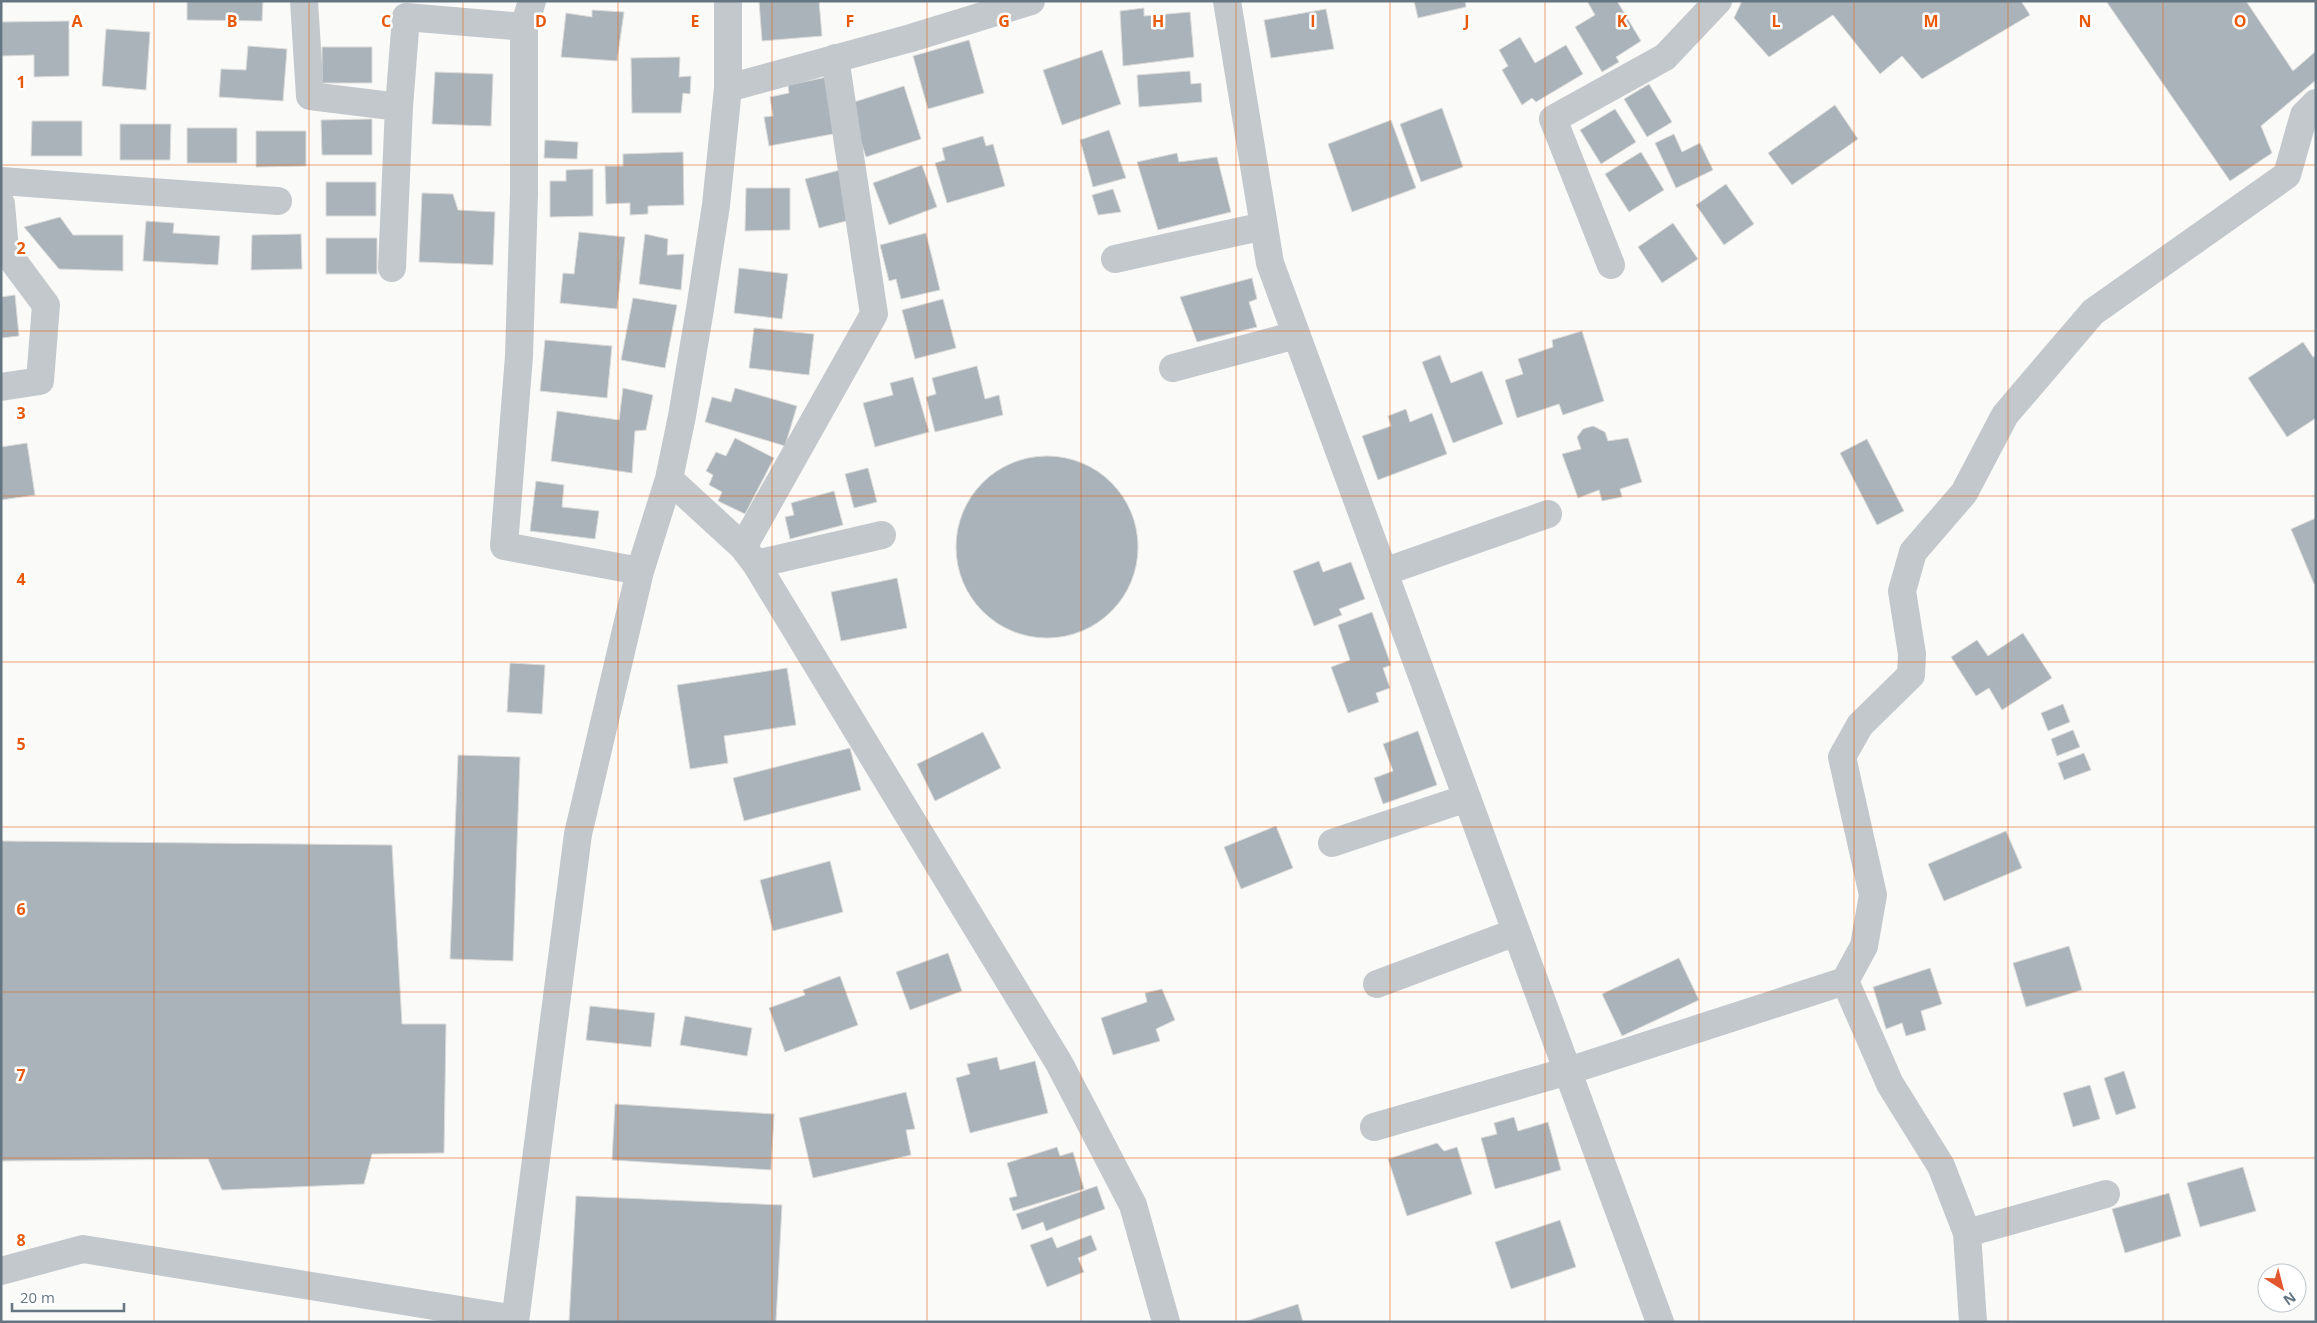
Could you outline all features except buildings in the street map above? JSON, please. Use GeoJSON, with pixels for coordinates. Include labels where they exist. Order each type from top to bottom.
{"type":"FeatureCollection","features":[{"type":"Feature","properties":{"kind":"street"},"geometry":{"type":"LineString","coordinates":[[304,1],[310,96],[399,107]]}},
{"type":"Feature","properties":{"kind":"street"},"geometry":{"type":"LineString","coordinates":[[1,1271],[83,1249],[515,1320],[578,834],[640,570],[669,479],[682,416],[716,205],[728,88],[728,1]]}},
{"type":"Feature","properties":{"kind":"street"},"geometry":{"type":"LineString","coordinates":[[728,88],[835,58],[983,8],[1032,1]]}},
{"type":"Feature","properties":{"kind":"street"},"geometry":{"type":"LineString","coordinates":[[1227,1],[1270,263],[1660,1322]]}},
{"type":"Feature","properties":{"kind":"street"},"geometry":{"type":"LineString","coordinates":[[1611,265],[1553,119],[1665,57],[1718,1]]}},
{"type":"Feature","properties":{"kind":"street"},"geometry":{"type":"LineString","coordinates":[[392,268],[399,107],[406,17],[528,14],[519,356],[504,546],[640,570]]}},
{"type":"Feature","properties":{"kind":"street"},"geometry":{"type":"LineString","coordinates":[[750,555],[874,314],[835,58]]}},
{"type":"Feature","properties":{"kind":"street"},"geometry":{"type":"LineString","coordinates":[[1374,1127],[1568,1071],[1845,982],[1864,946],[1873,895],[1842,757],[1860,725],[1910,675],[1912,654],[1902,590],[1913,552],[1964,493],[2005,415],[2093,312],[2287,175],[2304,115],[2316,103]]}},
{"type":"Feature","properties":{"kind":"street"},"geometry":{"type":"LineString","coordinates":[[1,181],[278,201]]}},
{"type":"Feature","properties":{"kind":"street"},"geometry":{"type":"LineString","coordinates":[[1,204],[5,250],[46,305],[40,382],[1,387]]}},
{"type":"Feature","properties":{"kind":"street"},"geometry":{"type":"LineString","coordinates":[[1115,259],[1264,226]]}},
{"type":"Feature","properties":{"kind":"street"},"geometry":{"type":"LineString","coordinates":[[1173,368],[1296,334]]}},
{"type":"Feature","properties":{"kind":"street"},"geometry":{"type":"LineString","coordinates":[[669,479],[750,555],[1060,1063],[1133,1205],[1166,1322]]}},
{"type":"Feature","properties":{"kind":"street"},"geometry":{"type":"LineString","coordinates":[[1384,572],[1548,514]]}},
{"type":"Feature","properties":{"kind":"street"},"geometry":{"type":"LineString","coordinates":[[750,555],[882,535]]}},
{"type":"Feature","properties":{"kind":"street"},"geometry":{"type":"LineString","coordinates":[[1332,843],[1467,798]]}},
{"type":"Feature","properties":{"kind":"street"},"geometry":{"type":"LineString","coordinates":[[1377,984],[1516,932]]}},
{"type":"Feature","properties":{"kind":"street"},"geometry":{"type":"LineString","coordinates":[[1845,982],[1890,1084],[1941,1166],[1967,1233],[1973,1322]]}},
{"type":"Feature","properties":{"kind":"street"},"geometry":{"type":"LineString","coordinates":[[1967,1233],[2106,1194]]}}]}
